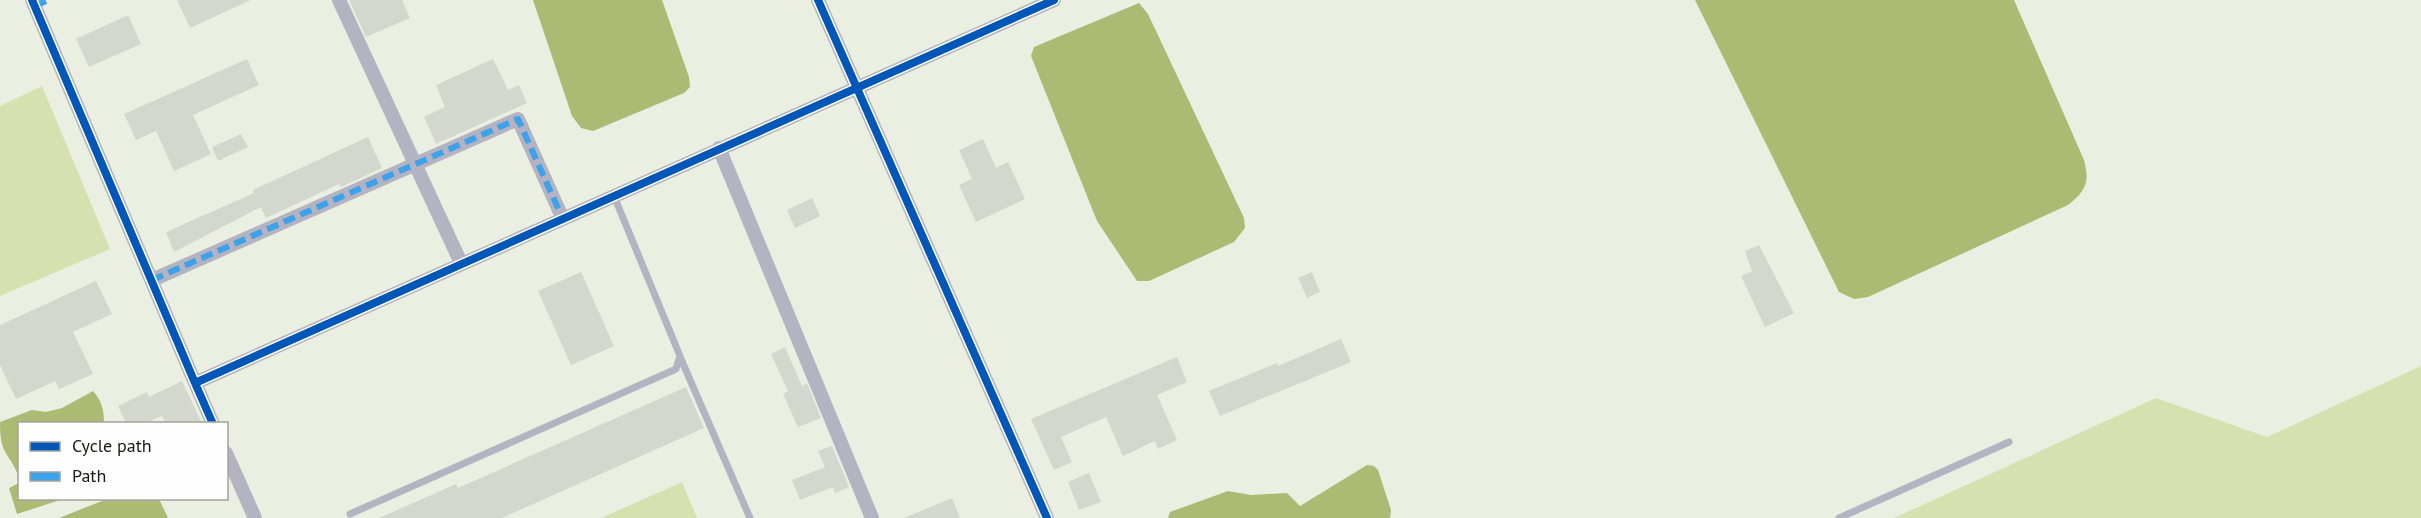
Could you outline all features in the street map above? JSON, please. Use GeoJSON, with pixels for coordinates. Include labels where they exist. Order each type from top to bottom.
{"type":"FeatureCollection","features":[{"type":"Feature","properties":{"kind":"street"},"geometry":{"type":"LineString","coordinates":[[48,0],[34,3],[213,422]]}},
{"type":"Feature","properties":{"kind":"street"},"geometry":{"type":"LineString","coordinates":[[339,0],[461,263]]}},
{"type":"Feature","properties":{"kind":"street"},"geometry":{"type":"LineString","coordinates":[[818,0],[1047,518]]}},
{"type":"Feature","properties":{"kind":"street"},"geometry":{"type":"LineString","coordinates":[[195,383],[562,217],[1054,0]]}},
{"type":"Feature","properties":{"kind":"street"},"geometry":{"type":"LineString","coordinates":[[152,280],[518,119],[562,217]]}},
{"type":"Feature","properties":{"kind":"street"},"geometry":{"type":"LineString","coordinates":[[719,148],[872,518]]}},
{"type":"Feature","properties":{"kind":"street"},"geometry":{"type":"LineString","coordinates":[[228,457],[255,518]]}},
{"type":"Feature","properties":{"kind":"lane"},"geometry":{"type":"LineString","coordinates":[[614,196],[750,518]]}},
{"type":"Feature","properties":{"kind":"lane"},"geometry":{"type":"LineString","coordinates":[[350,514],[670,373],[676,369],[680,356]]}},
{"type":"Feature","properties":{"kind":"lane"},"geometry":{"type":"LineString","coordinates":[[1839,518],[2009,442]]}},
{"type":"Feature","properties":{"kind":"shaded area"},"geometry":{"type":"Polygon","coordinates":[[[533,0],[662,0],[689,77],[690,87],[684,93],[593,131],[581,128],[572,116],[533,0]]]}},
{"type":"Feature","properties":{"kind":"shaded area"},"geometry":{"type":"Polygon","coordinates":[[[1695,0],[2014,0],[2084,160],[2087,174],[2085,186],[2068,205],[1868,297],[1854,299],[1839,292],[1695,0]]]}},
{"type":"Feature","properties":{"kind":"shaded area"},"geometry":{"type":"Polygon","coordinates":[[[1139,3],[1148,14],[1244,218],[1245,228],[1234,242],[1149,281],[1137,281],[1097,221],[1031,56],[1034,47],[1139,3]]]}},
{"type":"Feature","properties":{"kind":"shaded area"},"geometry":{"type":"Polygon","coordinates":[[[42,86],[110,249],[0,296],[0,106],[42,86]]]}},
{"type":"Feature","properties":{"kind":"shaded area"},"geometry":{"type":"Polygon","coordinates":[[[2421,366],[2421,518],[1894,518],[2156,398],[2267,437],[2421,366]]]}},
{"type":"Feature","properties":{"kind":"shaded area"},"geometry":{"type":"Polygon","coordinates":[[[93,391],[102,406],[104,422],[18,422],[18,475],[3,447],[0,422],[32,410],[46,412],[62,408],[93,391]]]}},
{"type":"Feature","properties":{"kind":"shaded area"},"geometry":{"type":"Polygon","coordinates":[[[1367,465],[1374,466],[1378,470],[1391,510],[1390,518],[1168,518],[1170,512],[1228,491],[1251,495],[1287,493],[1300,506],[1367,465]]]}},
{"type":"Feature","properties":{"kind":"shaded area"},"geometry":{"type":"Polygon","coordinates":[[[682,482],[697,518],[601,518],[682,482]]]}},
{"type":"Feature","properties":{"kind":"shaded area"},"geometry":{"type":"Polygon","coordinates":[[[18,484],[18,500],[60,500],[17,514],[9,488],[18,484]]]}},
{"type":"Feature","properties":{"kind":"shaded area"},"geometry":{"type":"Polygon","coordinates":[[[104,500],[159,500],[168,518],[59,518],[104,500]]]}},
{"type":"Feature","properties":{"kind":"building"},"geometry":{"type":"Polygon","coordinates":[[[177,0],[251,0],[190,28],[177,0]]]}},
{"type":"Feature","properties":{"kind":"building"},"geometry":{"type":"Polygon","coordinates":[[[349,0],[402,0],[410,18],[366,37],[349,0]]]}},
{"type":"Feature","properties":{"kind":"building"},"geometry":{"type":"Polygon","coordinates":[[[128,15],[141,44],[89,67],[76,39],[128,15]]]}},
{"type":"Feature","properties":{"kind":"building"},"geometry":{"type":"Polygon","coordinates":[[[247,59],[259,85],[193,115],[211,154],[174,171],[156,131],[136,140],[124,114],[247,59]]]}},
{"type":"Feature","properties":{"kind":"building"},"geometry":{"type":"Polygon","coordinates":[[[493,59],[508,90],[519,85],[527,103],[436,144],[424,117],[445,107],[436,85],[493,59]]]}},
{"type":"Feature","properties":{"kind":"building"},"geometry":{"type":"Polygon","coordinates":[[[241,134],[248,147],[218,161],[212,147],[241,134]]]}},
{"type":"Feature","properties":{"kind":"building"},"geometry":{"type":"Polygon","coordinates":[[[368,137],[382,168],[341,187],[339,184],[266,218],[261,207],[174,252],[166,232],[254,193],[253,190],[368,137]]]}},
{"type":"Feature","properties":{"kind":"building"},"geometry":{"type":"Polygon","coordinates":[[[983,139],[996,168],[1008,162],[1025,199],[976,222],[959,185],[972,179],[959,150],[983,139]]]}},
{"type":"Feature","properties":{"kind":"building"},"geometry":{"type":"Polygon","coordinates":[[[812,198],[820,216],[795,228],[787,210],[812,198]]]}},
{"type":"Feature","properties":{"kind":"building"},"geometry":{"type":"Polygon","coordinates":[[[1759,245],[1794,313],[1765,327],[1741,276],[1752,271],[1745,251],[1759,245]]]}},
{"type":"Feature","properties":{"kind":"building"},"geometry":{"type":"Polygon","coordinates":[[[581,272],[614,346],[571,365],[538,291],[581,272]]]}},
{"type":"Feature","properties":{"kind":"building"},"geometry":{"type":"Polygon","coordinates":[[[1312,272],[1320,292],[1307,298],[1298,278],[1312,272]]]}},
{"type":"Feature","properties":{"kind":"building"},"geometry":{"type":"Polygon","coordinates":[[[96,281],[112,314],[73,332],[93,374],[59,389],[55,381],[16,399],[0,365],[0,325],[96,281]]]}},
{"type":"Feature","properties":{"kind":"building"},"geometry":{"type":"Polygon","coordinates":[[[1341,339],[1351,362],[1220,416],[1209,391],[1277,363],[1278,366],[1341,339]]]}},
{"type":"Feature","properties":{"kind":"building"},"geometry":{"type":"Polygon","coordinates":[[[785,347],[802,386],[807,383],[821,418],[798,427],[783,394],[788,391],[771,354],[785,347]]]}},
{"type":"Feature","properties":{"kind":"building"},"geometry":{"type":"Polygon","coordinates":[[[1177,357],[1187,382],[1157,395],[1177,440],[1158,449],[1155,441],[1123,456],[1106,417],[1061,437],[1072,462],[1054,470],[1031,419],[1177,357]]]}},
{"type":"Feature","properties":{"kind":"building"},"geometry":{"type":"Polygon","coordinates":[[[182,381],[202,422],[165,422],[162,416],[147,422],[126,422],[118,406],[147,392],[149,397],[182,381]]]}},
{"type":"Feature","properties":{"kind":"building"},"geometry":{"type":"Polygon","coordinates":[[[686,387],[704,428],[502,518],[379,518],[456,484],[458,488],[686,387]]]}},
{"type":"Feature","properties":{"kind":"building"},"geometry":{"type":"Polygon","coordinates":[[[832,446],[849,487],[835,493],[833,487],[800,500],[792,480],[825,467],[818,451],[832,446]]]}},
{"type":"Feature","properties":{"kind":"building"},"geometry":{"type":"Polygon","coordinates":[[[1089,473],[1101,502],[1079,510],[1068,482],[1089,473]]]}},
{"type":"Feature","properties":{"kind":"building"},"geometry":{"type":"Polygon","coordinates":[[[952,498],[960,518],[904,518],[952,498]]]}},
{"type":"Feature","properties":{"kind":"marked path"},"geometry":{"type":"LineString","coordinates":[[35,6],[48,0]]}},
{"type":"Feature","properties":{"kind":"marked path"},"geometry":{"type":"LineString","coordinates":[[152,280],[518,119],[562,217]]}},
{"type":"Feature","properties":{"kind":"cycle path"},"geometry":{"type":"LineString","coordinates":[[32,0],[195,383]]}},
{"type":"Feature","properties":{"kind":"cycle path"},"geometry":{"type":"LineString","coordinates":[[818,0],[1047,518]]}},
{"type":"Feature","properties":{"kind":"cycle path"},"geometry":{"type":"LineString","coordinates":[[212,422],[195,383],[1054,0]]}}]}
